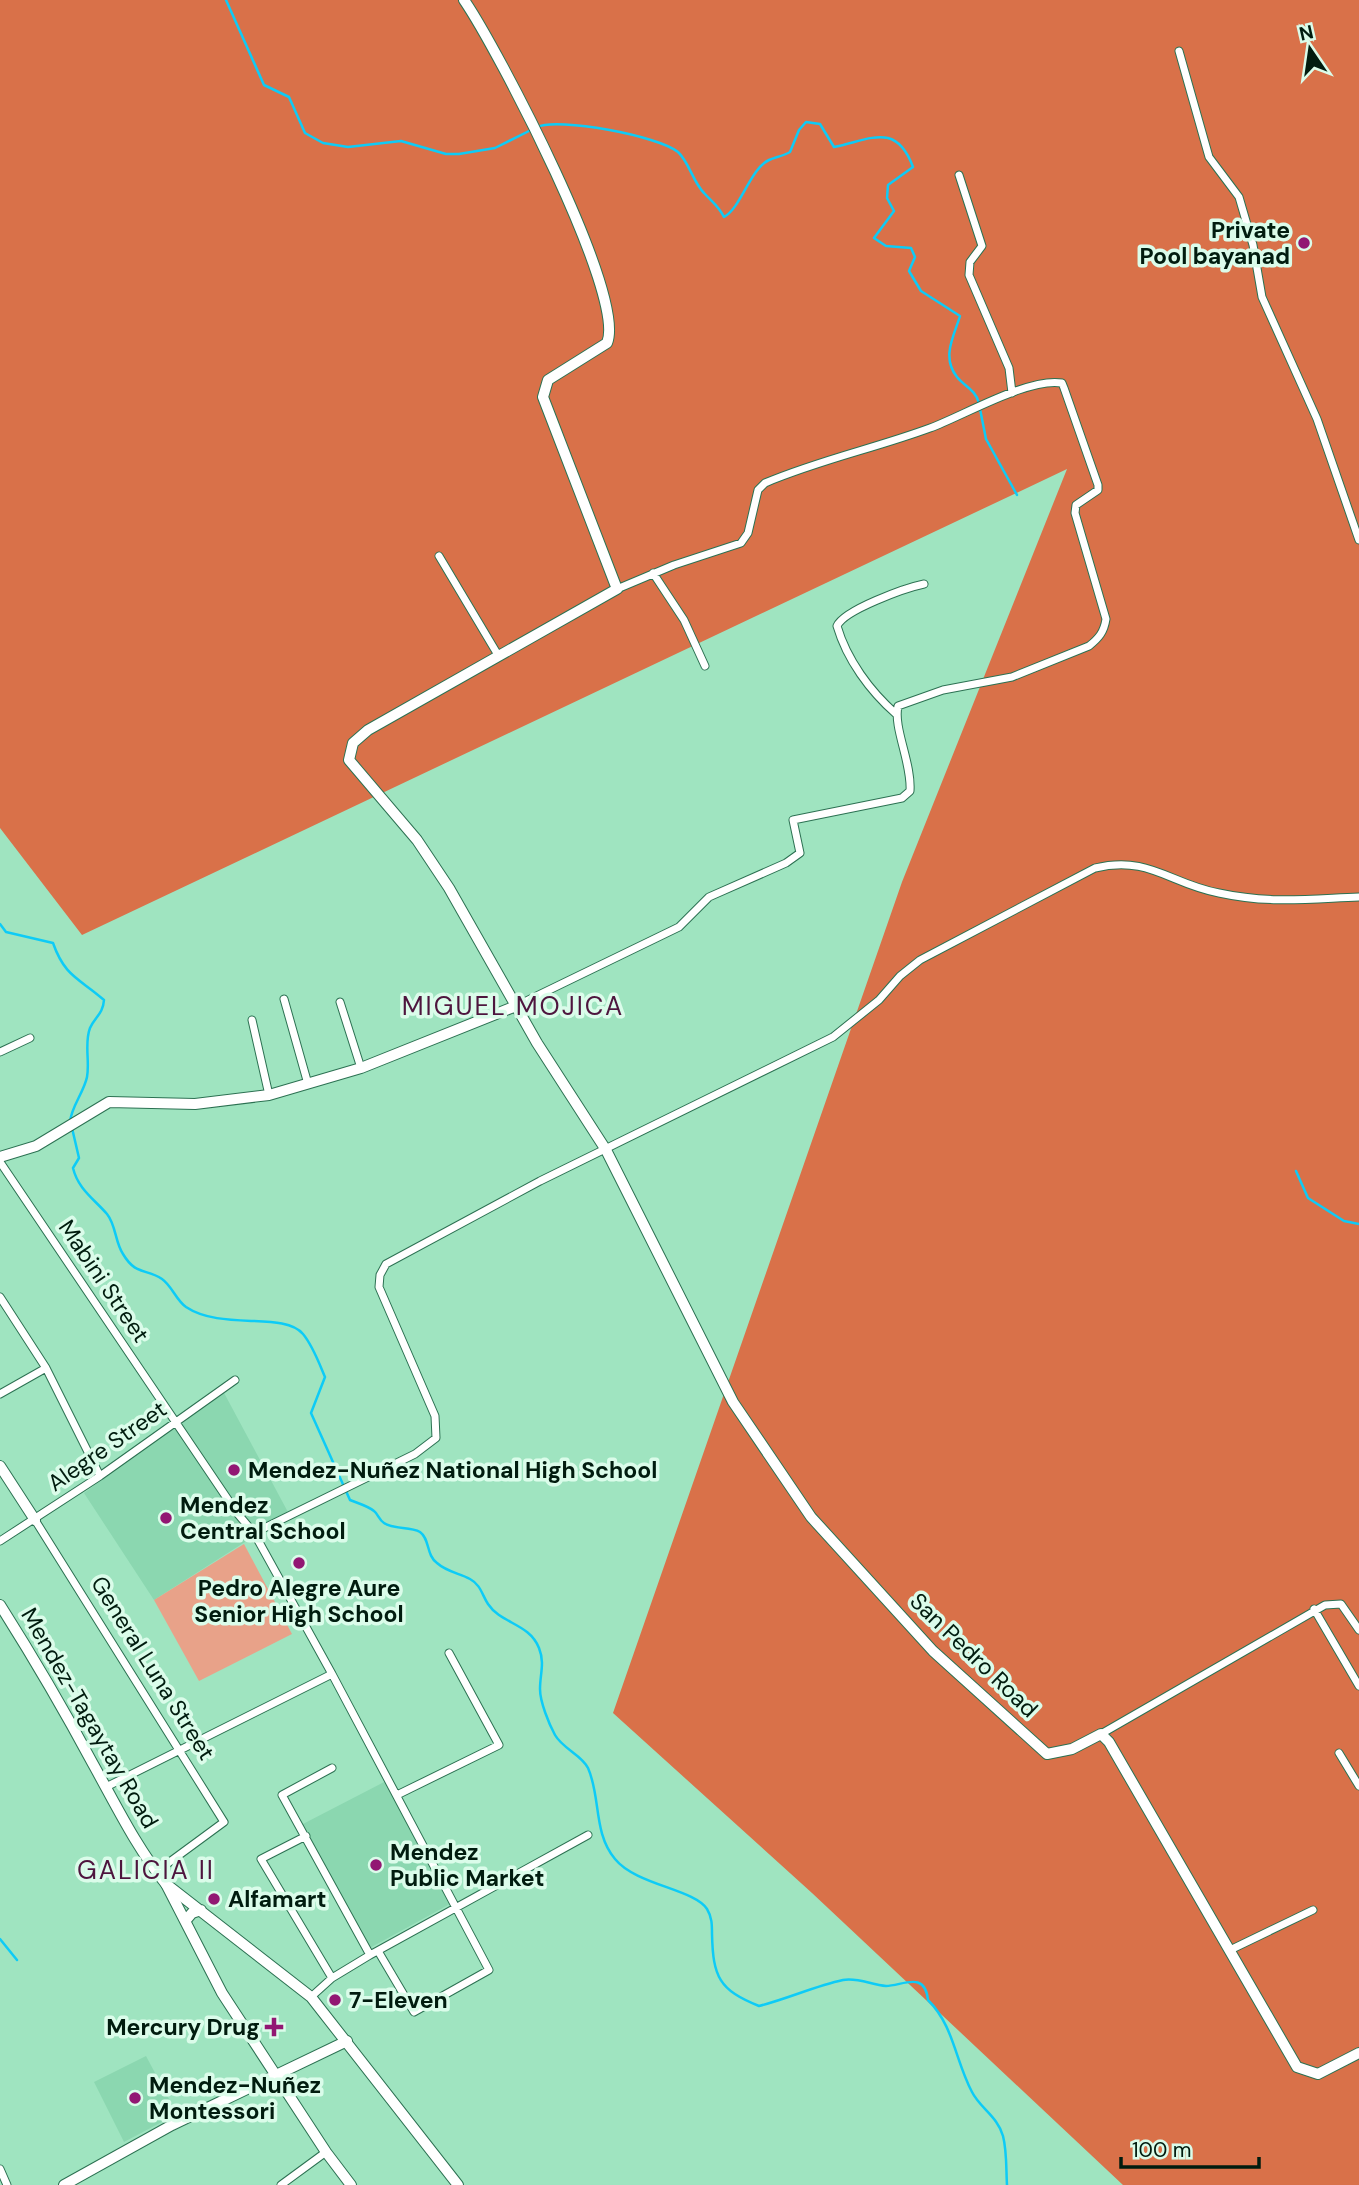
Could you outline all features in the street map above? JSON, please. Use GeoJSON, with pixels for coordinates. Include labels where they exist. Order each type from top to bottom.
{"type":"FeatureCollection","features":[{"type":"Feature","properties":{"kind":"street"},"geometry":{"type":"LineString","coordinates":[[464,0],[534,125],[597,279],[610,334],[600,349],[548,380],[543,397],[617,589]]}},
{"type":"Feature","properties":{"kind":"street"},"geometry":{"type":"LineString","coordinates":[[1179,51],[1209,157],[1238,197],[1253,245],[1262,297],[1317,419],[1359,540]]}},
{"type":"Feature","properties":{"kind":"street"},"geometry":{"type":"LineString","coordinates":[[959,175],[982,246],[970,262],[969,275],[1009,368],[1012,393]]}},
{"type":"Feature","properties":{"kind":"street"},"geometry":{"type":"LineString","coordinates":[[0,1160],[36,1146],[80,1116],[109,1102],[195,1104],[269,1095],[361,1068],[516,1006],[680,927],[709,897],[786,863],[800,853],[793,820],[902,798],[910,791],[910,784],[907,754],[896,714],[898,706],[907,701],[1012,677],[1089,646],[1105,629],[1106,619],[1074,513],[1076,505],[1098,490],[1098,485],[1062,383],[1052,381],[1012,393],[930,428],[765,483],[758,490],[746,539],[617,589],[368,730],[353,743],[349,760],[417,840],[449,888],[516,1006],[568,1094],[606,1150]]}},
{"type":"Feature","properties":{"kind":"street"},"geometry":{"type":"LineString","coordinates":[[439,556],[498,655]]}},
{"type":"Feature","properties":{"kind":"street"},"geometry":{"type":"LineString","coordinates":[[653,573],[684,621],[705,666]]}},
{"type":"Feature","properties":{"kind":"street"},"geometry":{"type":"LineString","coordinates":[[896,714],[881,701],[859,673],[837,626],[843,618],[873,603],[924,584]]}},
{"type":"Feature","properties":{"kind":"street"},"geometry":{"type":"LineString","coordinates":[[254,1534],[415,1454],[436,1438],[435,1416],[379,1287],[380,1275],[386,1264],[500,1201],[833,1037],[878,1000],[900,976],[920,960],[1095,868],[1119,862],[1136,864],[1217,893],[1283,902],[1359,897]]}},
{"type":"Feature","properties":{"kind":"street"},"geometry":{"type":"LineString","coordinates":[[284,999],[309,1084]]}},
{"type":"Feature","properties":{"kind":"street"},"geometry":{"type":"LineString","coordinates":[[340,1002],[361,1068]]}},
{"type":"Feature","properties":{"kind":"street"},"geometry":{"type":"LineString","coordinates":[[252,1020],[269,1095]]}},
{"type":"Feature","properties":{"kind":"street"},"geometry":{"type":"LineString","coordinates":[[0,1052],[30,1038]]}},
{"type":"Feature","properties":{"kind":"street","name":"San Pedro Road"},"geometry":{"type":"LineString","coordinates":[[606,1150],[733,1402],[811,1517],[933,1651],[1047,1754],[1072,1749],[1101,1734]]}},
{"type":"Feature","properties":{"kind":"street","name":"Mabini Street"},"geometry":{"type":"LineString","coordinates":[[0,1160],[254,1534],[332,1674],[349,1711],[393,1786],[489,1970],[414,2012],[378,1951]]}},
{"type":"Feature","properties":{"kind":"street"},"geometry":{"type":"LineString","coordinates":[[0,1297],[46,1368],[100,1476]]}},
{"type":"Feature","properties":{"kind":"street"},"geometry":{"type":"LineString","coordinates":[[0,1394],[46,1368]]}},
{"type":"Feature","properties":{"kind":"street","name":"Alegre Street"},"geometry":{"type":"LineString","coordinates":[[0,1541],[100,1476],[235,1380]]}},
{"type":"Feature","properties":{"kind":"street","name":"General Luna Street"},"geometry":{"type":"LineString","coordinates":[[0,1466],[224,1822],[156,1872]]}},
{"type":"Feature","properties":{"kind":"street"},"geometry":{"type":"LineString","coordinates":[[1359,1630],[1341,1604],[1332,1603],[1314,1609],[1101,1734],[1109,1742],[1138,1789],[1297,2067],[1318,2074],[1359,2053]]}},
{"type":"Feature","properties":{"kind":"street","name":"Mendez-Tagaytay Road"},"geometry":{"type":"LineString","coordinates":[[0,1605],[46,1677],[156,1872],[166,1884],[311,1997],[458,2185]]}},
{"type":"Feature","properties":{"kind":"street"},"geometry":{"type":"LineString","coordinates":[[1314,1609],[1359,1686]]}},
{"type":"Feature","properties":{"kind":"street"},"geometry":{"type":"LineString","coordinates":[[397,1795],[499,1745],[449,1653]]}},
{"type":"Feature","properties":{"kind":"street"},"geometry":{"type":"LineString","coordinates":[[106,1787],[332,1674]]}},
{"type":"Feature","properties":{"kind":"street"},"geometry":{"type":"LineString","coordinates":[[1339,1754],[1359,1784]]}},
{"type":"Feature","properties":{"kind":"street"},"geometry":{"type":"LineString","coordinates":[[332,1768],[282,1795],[370,1955]]}},
{"type":"Feature","properties":{"kind":"street"},"geometry":{"type":"LineString","coordinates":[[311,1997],[332,1978],[370,1955],[588,1835]]}},
{"type":"Feature","properties":{"kind":"street"},"geometry":{"type":"LineString","coordinates":[[306,1836],[261,1858],[332,1978]]}},
{"type":"Feature","properties":{"kind":"street"},"geometry":{"type":"LineString","coordinates":[[166,1884],[222,1993],[326,2152],[351,2185]]}},
{"type":"Feature","properties":{"kind":"street"},"geometry":{"type":"LineString","coordinates":[[186,1920],[192,1913],[201,1910]]}},
{"type":"Feature","properties":{"kind":"street"},"geometry":{"type":"LineString","coordinates":[[1230,1950],[1313,1910]]}},
{"type":"Feature","properties":{"kind":"street"},"geometry":{"type":"LineString","coordinates":[[64,2185],[172,2124],[347,2041]]}},
{"type":"Feature","properties":{"kind":"street"},"geometry":{"type":"LineString","coordinates":[[281,2185],[326,2152]]}},
{"type":"Feature","properties":{"kind":"street"},"geometry":{"type":"LineString","coordinates":[[0,2169],[7,2185]]}},
{"type":"Feature","properties":{"kind":"shaded area"},"geometry":{"type":"Polygon","coordinates":[[[0,0],[1359,0],[1359,2185],[1123,2185],[812,1893],[613,1713],[902,882],[1067,469],[82,935],[0,828],[0,0]]]}},
{"type":"Feature","properties":{"kind":"shaded area","name":"Mendez Central School"},"geometry":{"type":"Polygon","coordinates":[[[223,1391],[289,1514],[154,1600],[84,1493],[223,1391]]]}},
{"type":"Feature","properties":{"kind":"shaded area"},"geometry":{"type":"Polygon","coordinates":[[[244,1544],[292,1634],[199,1681],[154,1600],[244,1544]]]}},
{"type":"Feature","properties":{"kind":"shaded area","name":"Mendez Public Market"},"geometry":{"type":"Polygon","coordinates":[[[388,1780],[450,1904],[368,1949],[301,1825],[388,1780]]]}},
{"type":"Feature","properties":{"kind":"shaded area","name":"Mendez-Nuñez Montessori"},"geometry":{"type":"Polygon","coordinates":[[[146,2056],[177,2114],[124,2142],[94,2082],[146,2056]]]}},
{"type":"Feature","properties":{"kind":"waterway"},"geometry":{"type":"LineString","coordinates":[[226,0],[264,85],[289,97],[305,133],[323,143],[348,147],[401,141],[446,154],[459,154],[495,148],[531,130]]}},
{"type":"Feature","properties":{"kind":"waterway"},"geometry":{"type":"LineString","coordinates":[[537,127],[565,124],[586,126],[631,134],[667,146],[682,156],[700,188],[724,217],[736,206],[762,165],[790,152],[799,130],[806,122],[820,124],[834,147],[881,137],[899,143],[913,167],[888,185],[887,198],[894,211],[874,238],[886,246],[911,248],[915,257],[909,271],[921,291],[960,316],[950,346],[950,362],[957,377],[972,391],[979,403]]}},
{"type":"Feature","properties":{"kind":"waterway"},"geometry":{"type":"LineString","coordinates":[[980,409],[986,439],[1017,495]]}},
{"type":"Feature","properties":{"kind":"waterway"},"geometry":{"type":"LineString","coordinates":[[0,924],[6,932],[53,943],[68,970],[104,1000],[88,1034],[87,1077],[70,1122]]}},
{"type":"Feature","properties":{"kind":"waterway"},"geometry":{"type":"LineString","coordinates":[[72,1128],[79,1158],[73,1168],[75,1175],[110,1218],[120,1249],[132,1266],[162,1279],[186,1307],[201,1314],[234,1320],[282,1323],[303,1334],[325,1377],[311,1413],[350,1500],[372,1509],[382,1522],[388,1525],[420,1532],[437,1563],[474,1581],[494,1611],[529,1633],[539,1648],[542,1659],[540,1689],[545,1713],[558,1740],[588,1768],[595,1791],[600,1826],[608,1849],[624,1868],[690,1896],[707,1909],[711,1921],[714,1961],[727,1988],[759,2006],[843,1980],[886,1986],[918,1982],[949,2032],[972,2092],[1001,2129],[1007,2185]]}},
{"type":"Feature","properties":{"kind":"waterway"},"geometry":{"type":"LineString","coordinates":[[1296,1171],[1308,1198],[1344,1221],[1359,1224]]}},
{"type":"Feature","properties":{"kind":"waterway"},"geometry":{"type":"LineString","coordinates":[[0,1939],[17,1960]]}},
{"type":"Feature","properties":{"kind":"place","name":"Private Pool bayanad"},"geometry":{"type":"Point","coordinates":[1304,243]}},
{"type":"Feature","properties":{"kind":"place","name":"Mendez-Nuñez National High School"},"geometry":{"type":"Point","coordinates":[234,1470]}},
{"type":"Feature","properties":{"kind":"place","name":"Mendez Central School"},"geometry":{"type":"Point","coordinates":[166,1518]}},
{"type":"Feature","properties":{"kind":"place","name":"Pedro Alegre Aure Senior High School"},"geometry":{"type":"Point","coordinates":[299,1563]}},
{"type":"Feature","properties":{"kind":"place","name":"Mendez Public Market"},"geometry":{"type":"Point","coordinates":[376,1865]}},
{"type":"Feature","properties":{"kind":"place","name":"Alfamart"},"geometry":{"type":"Point","coordinates":[214,1899]}},
{"type":"Feature","properties":{"kind":"place","name":"7-Eleven"},"geometry":{"type":"Point","coordinates":[335,2000]}},
{"type":"Feature","properties":{"kind":"place","name":"Mercury Drug"},"geometry":{"type":"Point","coordinates":[274,2027]}},
{"type":"Feature","properties":{"kind":"place","name":"Mendez-Nuñez Montessori"},"geometry":{"type":"Point","coordinates":[135,2098]}},
{"type":"Feature","properties":{"kind":"district","name":"MIGUEL MOJICA"},"geometry":{"type":"Point","coordinates":[513,1006]}},
{"type":"Feature","properties":{"kind":"district","name":"GALICIA II"},"geometry":{"type":"Point","coordinates":[146,1870]}}]}
